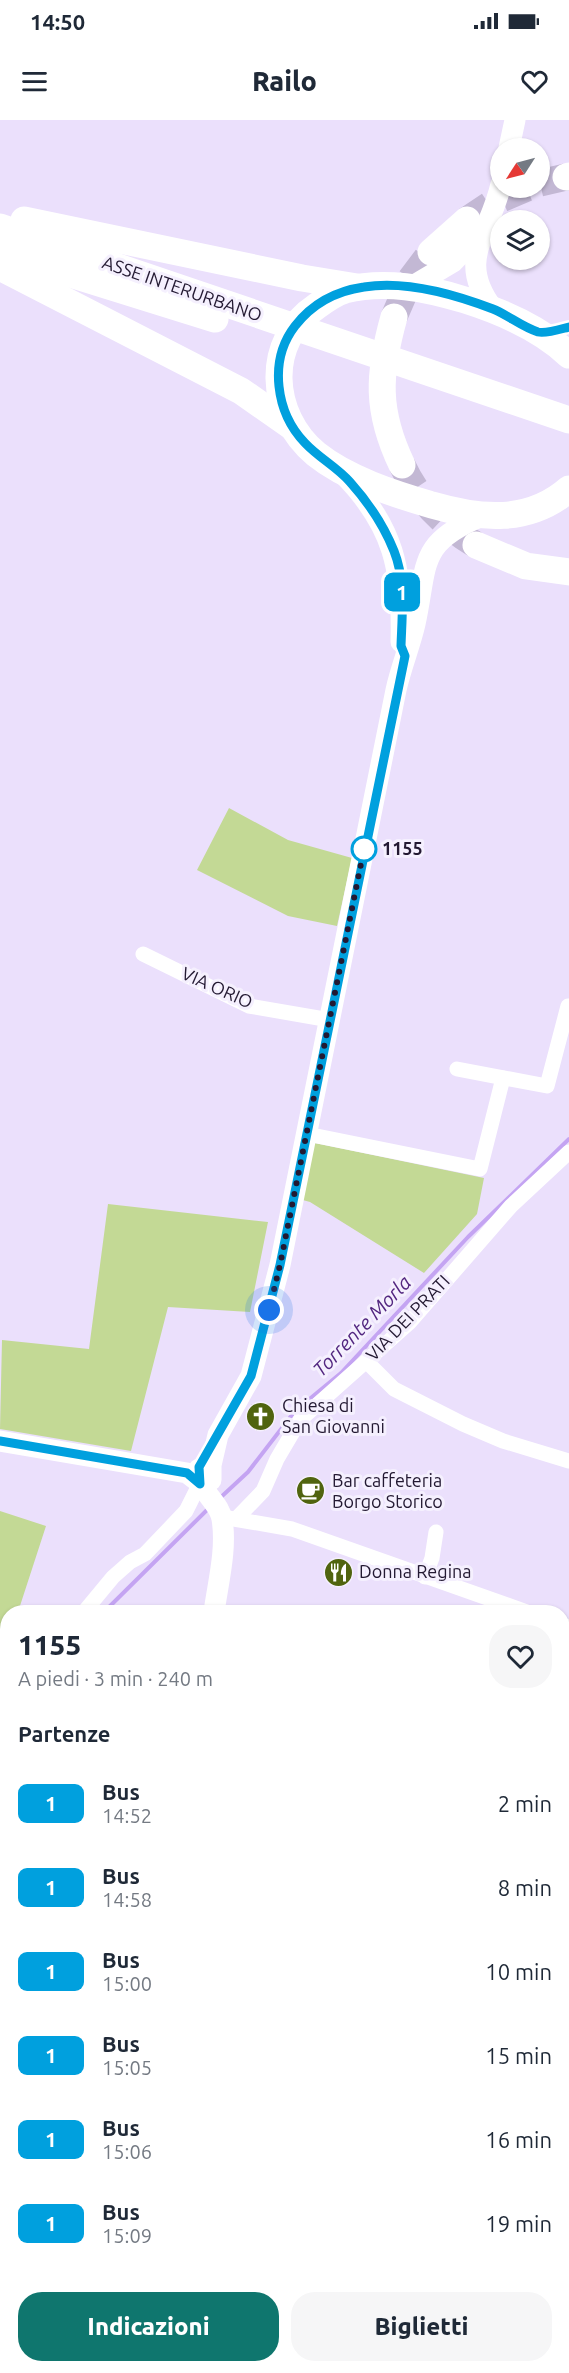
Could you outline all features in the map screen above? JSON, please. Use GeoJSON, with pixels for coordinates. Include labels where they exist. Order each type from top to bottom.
{"type":"FeatureCollection","features":[{"type":"Feature","properties":{"kind":"highway"},"geometry":{"type":"LineString","coordinates":[[0,215],[302,278],[361,287],[411,287],[494,309],[538,332],[569,355]]}},
{"type":"Feature","properties":{"kind":"highway"},"geometry":{"type":"LineString","coordinates":[[431,252],[467,220]]}},
{"type":"Feature","properties":{"kind":"highway","name":"ASSE INTERURBANO"},"geometry":{"type":"LineString","coordinates":[[0,227],[256,323],[569,436]]}},
{"type":"Feature","properties":{"kind":"highway","name":"ASSE INTERURBANO"},"geometry":{"type":"LineString","coordinates":[[0,252],[256,323],[569,420]]}},
{"type":"Feature","properties":{"kind":"highway"},"geometry":{"type":"LineString","coordinates":[[0,267],[241,391],[294,429],[316,454],[336,467],[414,500],[459,513],[482,516],[526,513],[569,515]]}},
{"type":"Feature","properties":{"kind":"highway"},"geometry":{"type":"LineString","coordinates":[[294,429],[286,414],[279,388],[281,353],[289,333],[301,319],[326,299],[342,291],[361,287]]}},
{"type":"Feature","properties":{"kind":"highway"},"geometry":{"type":"LineString","coordinates":[[394,317],[383,361],[381,393],[388,433],[402,465]]}},
{"type":"Feature","properties":{"kind":"highway"},"geometry":{"type":"LineString","coordinates":[[538,332],[569,327]]}},
{"type":"Feature","properties":{"kind":"highway"},"geometry":{"type":"LineString","coordinates":[[526,513],[558,498],[569,489]]}},
{"type":"Feature","properties":{"kind":"highway"},"geometry":{"type":"LineString","coordinates":[[476,545],[526,566],[569,572]]}},
{"type":"Feature","properties":{"kind":"street"},"geometry":{"type":"LineString","coordinates":[[511,138],[515,120]]}},
{"type":"Feature","properties":{"kind":"street"},"geometry":{"type":"LineString","coordinates":[[411,287],[463,255],[475,242],[490,217]]}},
{"type":"Feature","properties":{"kind":"street"},"geometry":{"type":"LineString","coordinates":[[490,219],[478,246],[475,271],[482,294],[494,309]]}},
{"type":"Feature","properties":{"kind":"street"},"geometry":{"type":"LineString","coordinates":[[336,467],[371,508],[394,552],[401,580],[401,646],[405,656]]}},
{"type":"Feature","properties":{"kind":"street"},"geometry":{"type":"LineString","coordinates":[[215,1605],[223,1545],[216,1497],[218,1435],[251,1376],[280,1265],[427,558],[436,543],[447,534],[482,516]]}},
{"type":"Feature","properties":{"kind":"street","name":"VIA ORIO"},"geometry":{"type":"LineString","coordinates":[[143,954],[249,1006],[330,1020]]}},
{"type":"Feature","properties":{"kind":"street"},"geometry":{"type":"LineString","coordinates":[[457,1069],[547,1086],[568,1006]]}},
{"type":"Feature","properties":{"kind":"street"},"geometry":{"type":"LineString","coordinates":[[307,1134],[480,1169],[503,1077]]}},
{"type":"Feature","properties":{"kind":"street","name":"VIA DEI PRATI"},"geometry":{"type":"LineString","coordinates":[[90,1605],[113,1577],[130,1562],[145,1554],[186,1512],[216,1497],[263,1491],[277,1459],[300,1420],[409,1323],[511,1206],[569,1152]]}},
{"type":"Feature","properties":{"kind":"street"},"geometry":{"type":"LineString","coordinates":[[367,1362],[394,1389],[463,1424],[503,1441],[569,1461]]}},
{"type":"Feature","properties":{"kind":"street"},"geometry":{"type":"LineString","coordinates":[[0,1441],[157,1468],[216,1497],[292,1529],[507,1605]]}},
{"type":"Feature","properties":{"kind":"street"},"geometry":{"type":"LineString","coordinates":[[424,1577],[432,1558],[436,1532]]}},
{"type":"Feature","properties":{"kind":"green space"},"geometry":{"type":"Polygon","coordinates":[[[229,808],[288,840],[352,858],[337,926],[288,916],[197,870],[229,808]]]}},
{"type":"Feature","properties":{"kind":"green space"},"geometry":{"type":"Polygon","coordinates":[[[310,1142],[484,1178],[477,1214],[424,1273],[310,1202],[299,1199],[310,1142]]]}},
{"type":"Feature","properties":{"kind":"green space"},"geometry":{"type":"Polygon","coordinates":[[[108,1204],[268,1222],[250,1312],[168,1307],[131,1451],[0,1429],[2,1340],[89,1349],[108,1204]]]}},
{"type":"Feature","properties":{"kind":"green space"},"geometry":{"type":"Polygon","coordinates":[[[0,1511],[46,1526],[20,1605],[0,1605],[0,1511]]]}},
{"type":"Feature","properties":{"kind":"waterway","name":"Torrente Morla"},"geometry":{"type":"LineString","coordinates":[[220,1498],[248,1472],[295,1411],[341,1373],[468,1237],[569,1139]]}},
{"type":"Feature","properties":{"kind":"waterway","name":"Torrente Morla"},"geometry":{"type":"LineString","coordinates":[[111,1605],[210,1507]]}},
{"type":"Feature","properties":{"kind":"tunnel"},"geometry":{"type":"LineString","coordinates":[[550,181],[566,177]]}},
{"type":"Feature","properties":{"kind":"tunnel"},"geometry":{"type":"LineString","coordinates":[[467,220],[503,198]]}},
{"type":"Feature","properties":{"kind":"tunnel"},"geometry":{"type":"LineString","coordinates":[[394,317],[410,280],[431,252]]}},
{"type":"Feature","properties":{"kind":"tunnel"},"geometry":{"type":"LineString","coordinates":[[402,465],[416,490],[433,511],[476,545]]}},
{"type":"Feature","properties":{"kind":"bus line","name":"1"},"geometry":{"type":"LineString","coordinates":[[0,1441],[187,1473],[200,1484],[199,1467],[251,1376],[257,1354],[280,1265],[405,656],[401,646],[403,602],[401,580],[394,552],[362,495],[336,467],[316,454],[304,442],[286,414],[279,388],[279,366],[281,353],[289,333],[301,319],[326,299],[342,291],[367,286],[411,287],[455,297],[494,309],[538,332],[569,327]]}},
{"type":"Feature","properties":{"kind":"place","name":"1155"},"geometry":{"type":"Point","coordinates":[364,849]}},
{"type":"Feature","properties":{"kind":"place","name":"Chiesa di San Giovanni"},"geometry":{"type":"Point","coordinates":[261,1416]}},
{"type":"Feature","properties":{"kind":"place","name":"Bar caffeteria Borgo Storico"},"geometry":{"type":"Point","coordinates":[311,1491]}},
{"type":"Feature","properties":{"kind":"place","name":"Donna Regina"},"geometry":{"type":"Point","coordinates":[338,1572]}},
{"type":"Feature","properties":{"kind":"route"},"geometry":{"type":"LineString","coordinates":[[269,1310],[364,849]]}}]}
